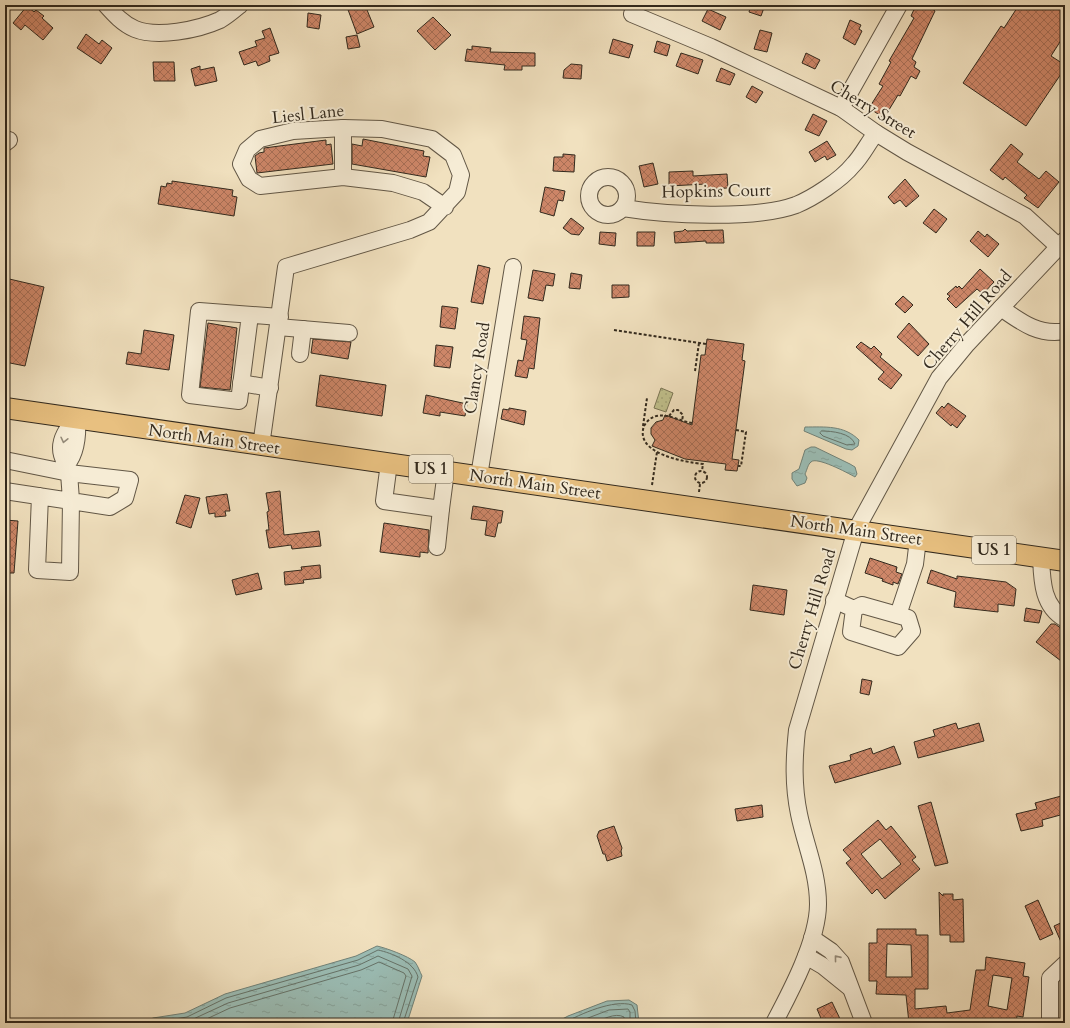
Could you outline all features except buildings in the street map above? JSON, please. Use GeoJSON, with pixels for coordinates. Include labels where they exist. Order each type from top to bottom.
{"type":"FeatureCollection","features":[{"type":"Feature","properties":{"kind":"main road","name":"North Main Street"},"geometry":{"type":"LineString","coordinates":[[5,408],[261,446],[446,471],[1065,560]]}},
{"type":"Feature","properties":{"kind":"street"},"geometry":{"type":"LineString","coordinates":[[106,5],[125,23],[135,29],[146,32],[171,33],[220,20],[240,5]]}},
{"type":"Feature","properties":{"kind":"street"},"geometry":{"type":"LineString","coordinates":[[841,108],[899,5]]}},
{"type":"Feature","properties":{"kind":"street","name":"Cherry Street"},"geometry":{"type":"LineString","coordinates":[[633,9],[841,108],[876,133],[907,152],[1025,216],[1062,244]]}},
{"type":"Feature","properties":{"kind":"street"},"geometry":{"type":"LineString","coordinates":[[342,128],[343,177]]}},
{"type":"Feature","properties":{"kind":"street","name":"Liesl Lane"},"geometry":{"type":"LineString","coordinates":[[261,446],[286,267],[410,230],[429,222],[445,207],[457,192],[460,175],[453,155],[432,139],[382,130],[342,128],[293,132],[260,139],[247,150],[241,164],[249,179],[260,186],[343,177],[392,184],[423,192],[445,207]]}},
{"type":"Feature","properties":{"kind":"street","name":"Hopkins Court"},"geometry":{"type":"LineString","coordinates":[[623,208],[641,211],[709,214],[774,210],[796,204],[819,192],[853,166],[876,133]]}},
{"type":"Feature","properties":{"kind":"street","name":"Cherry Hill Road"},"geometry":{"type":"LineString","coordinates":[[774,1023],[806,956],[812,938],[818,904],[814,868],[799,816],[795,792],[794,757],[797,730],[834,600],[856,530],[939,378],[967,344],[1062,244]]}},
{"type":"Feature","properties":{"kind":"street","name":"Clancy Road"},"geometry":{"type":"LineString","coordinates":[[479,476],[513,267]]}},
{"type":"Feature","properties":{"kind":"street"},"geometry":{"type":"LineString","coordinates":[[1001,308],[1023,323],[1045,333],[1065,331]]}},
{"type":"Feature","properties":{"kind":"street"},"geometry":{"type":"LineString","coordinates":[[250,315],[239,401],[190,395],[199,311],[250,315],[303,329],[349,333]]}},
{"type":"Feature","properties":{"kind":"street"},"geometry":{"type":"LineString","coordinates":[[300,354],[303,329]]}},
{"type":"Feature","properties":{"kind":"street"},"geometry":{"type":"LineString","coordinates":[[241,383],[270,388]]}},
{"type":"Feature","properties":{"kind":"street"},"geometry":{"type":"LineString","coordinates":[[40,496],[37,570],[70,572],[71,500],[68,469],[73,457],[78,429],[77,418]]}},
{"type":"Feature","properties":{"kind":"street"},"geometry":{"type":"LineString","coordinates":[[5,460],[130,480],[125,498],[110,506],[11,492],[5,503]]}},
{"type":"Feature","properties":{"kind":"street"},"geometry":{"type":"LineString","coordinates":[[389,463],[384,501],[441,508]]}},
{"type":"Feature","properties":{"kind":"street"},"geometry":{"type":"LineString","coordinates":[[437,547],[446,471]]}},
{"type":"Feature","properties":{"kind":"street"},"geometry":{"type":"LineString","coordinates":[[898,615],[915,564],[918,539]]}},
{"type":"Feature","properties":{"kind":"street"},"geometry":{"type":"LineString","coordinates":[[1041,557],[1042,588],[1050,604],[1065,619]]}},
{"type":"Feature","properties":{"kind":"street"},"geometry":{"type":"LineString","coordinates":[[834,600],[854,609]]}},
{"type":"Feature","properties":{"kind":"street"},"geometry":{"type":"LineString","coordinates":[[862,605],[908,618],[912,631],[898,647],[851,632],[854,609],[862,605]]}},
{"type":"Feature","properties":{"kind":"street"},"geometry":{"type":"LineString","coordinates":[[812,938],[830,951],[840,962],[847,975],[849,987],[864,1023]]}},
{"type":"Feature","properties":{"kind":"street"},"geometry":{"type":"LineString","coordinates":[[806,956],[823,966],[849,987]]}},
{"type":"Feature","properties":{"kind":"street"},"geometry":{"type":"LineString","coordinates":[[1050,1023],[1050,978],[1065,964]]}},
{"type":"Feature","properties":{"kind":"path"},"geometry":{"type":"LineString","coordinates":[[614,330],[706,344]]}},
{"type":"Feature","properties":{"kind":"path"},"geometry":{"type":"LineString","coordinates":[[695,371],[699,343]]}},
{"type":"Feature","properties":{"kind":"path"},"geometry":{"type":"LineString","coordinates":[[647,398],[643,429],[646,443],[657,452],[684,461],[703,464],[702,471]]}},
{"type":"Feature","properties":{"kind":"path"},"geometry":{"type":"LineString","coordinates":[[669,416],[674,410],[678,410],[683,415],[682,421]]}},
{"type":"Feature","properties":{"kind":"path"},"geometry":{"type":"LineString","coordinates":[[643,429],[646,423],[655,416],[669,416],[692,423]]}},
{"type":"Feature","properties":{"kind":"path"},"geometry":{"type":"LineString","coordinates":[[736,430],[746,432],[741,466],[738,466]]}},
{"type":"Feature","properties":{"kind":"path"},"geometry":{"type":"LineString","coordinates":[[652,486],[657,452]]}},
{"type":"Feature","properties":{"kind":"path"},"geometry":{"type":"LineString","coordinates":[[700,484],[695,480],[695,476],[698,472],[702,471]]}},
{"type":"Feature","properties":{"kind":"path"},"geometry":{"type":"LineString","coordinates":[[700,484],[706,482],[707,478],[705,473],[702,471]]}},
{"type":"Feature","properties":{"kind":"path"},"geometry":{"type":"LineString","coordinates":[[699,492],[700,484]]}},
{"type":"Feature","properties":{"kind":"green space"},"geometry":{"type":"Polygon","coordinates":[[[661,388],[673,393],[666,412],[654,408],[661,388]]]}},
{"type":"Feature","properties":{"kind":"water"},"geometry":{"type":"Polygon","coordinates":[[[805,427],[827,427],[841,429],[859,440],[858,446],[852,450],[846,449],[804,431],[805,427]]]}},
{"type":"Feature","properties":{"kind":"water"},"geometry":{"type":"Polygon","coordinates":[[[815,447],[850,464],[855,467],[857,474],[855,477],[825,463],[814,461],[810,463],[805,474],[807,478],[805,483],[797,486],[792,479],[792,473],[799,469],[805,450],[815,447]]]}},
{"type":"Feature","properties":{"kind":"water"},"geometry":{"type":"Polygon","coordinates":[[[377,946],[397,952],[415,962],[422,976],[407,1023],[144,1023],[153,1018],[185,1013],[225,994],[356,956],[377,946]]]}},
{"type":"Feature","properties":{"kind":"water"},"geometry":{"type":"Polygon","coordinates":[[[629,1000],[637,1005],[639,1023],[555,1023],[568,1016],[607,1001],[629,1000]]]}}]}
